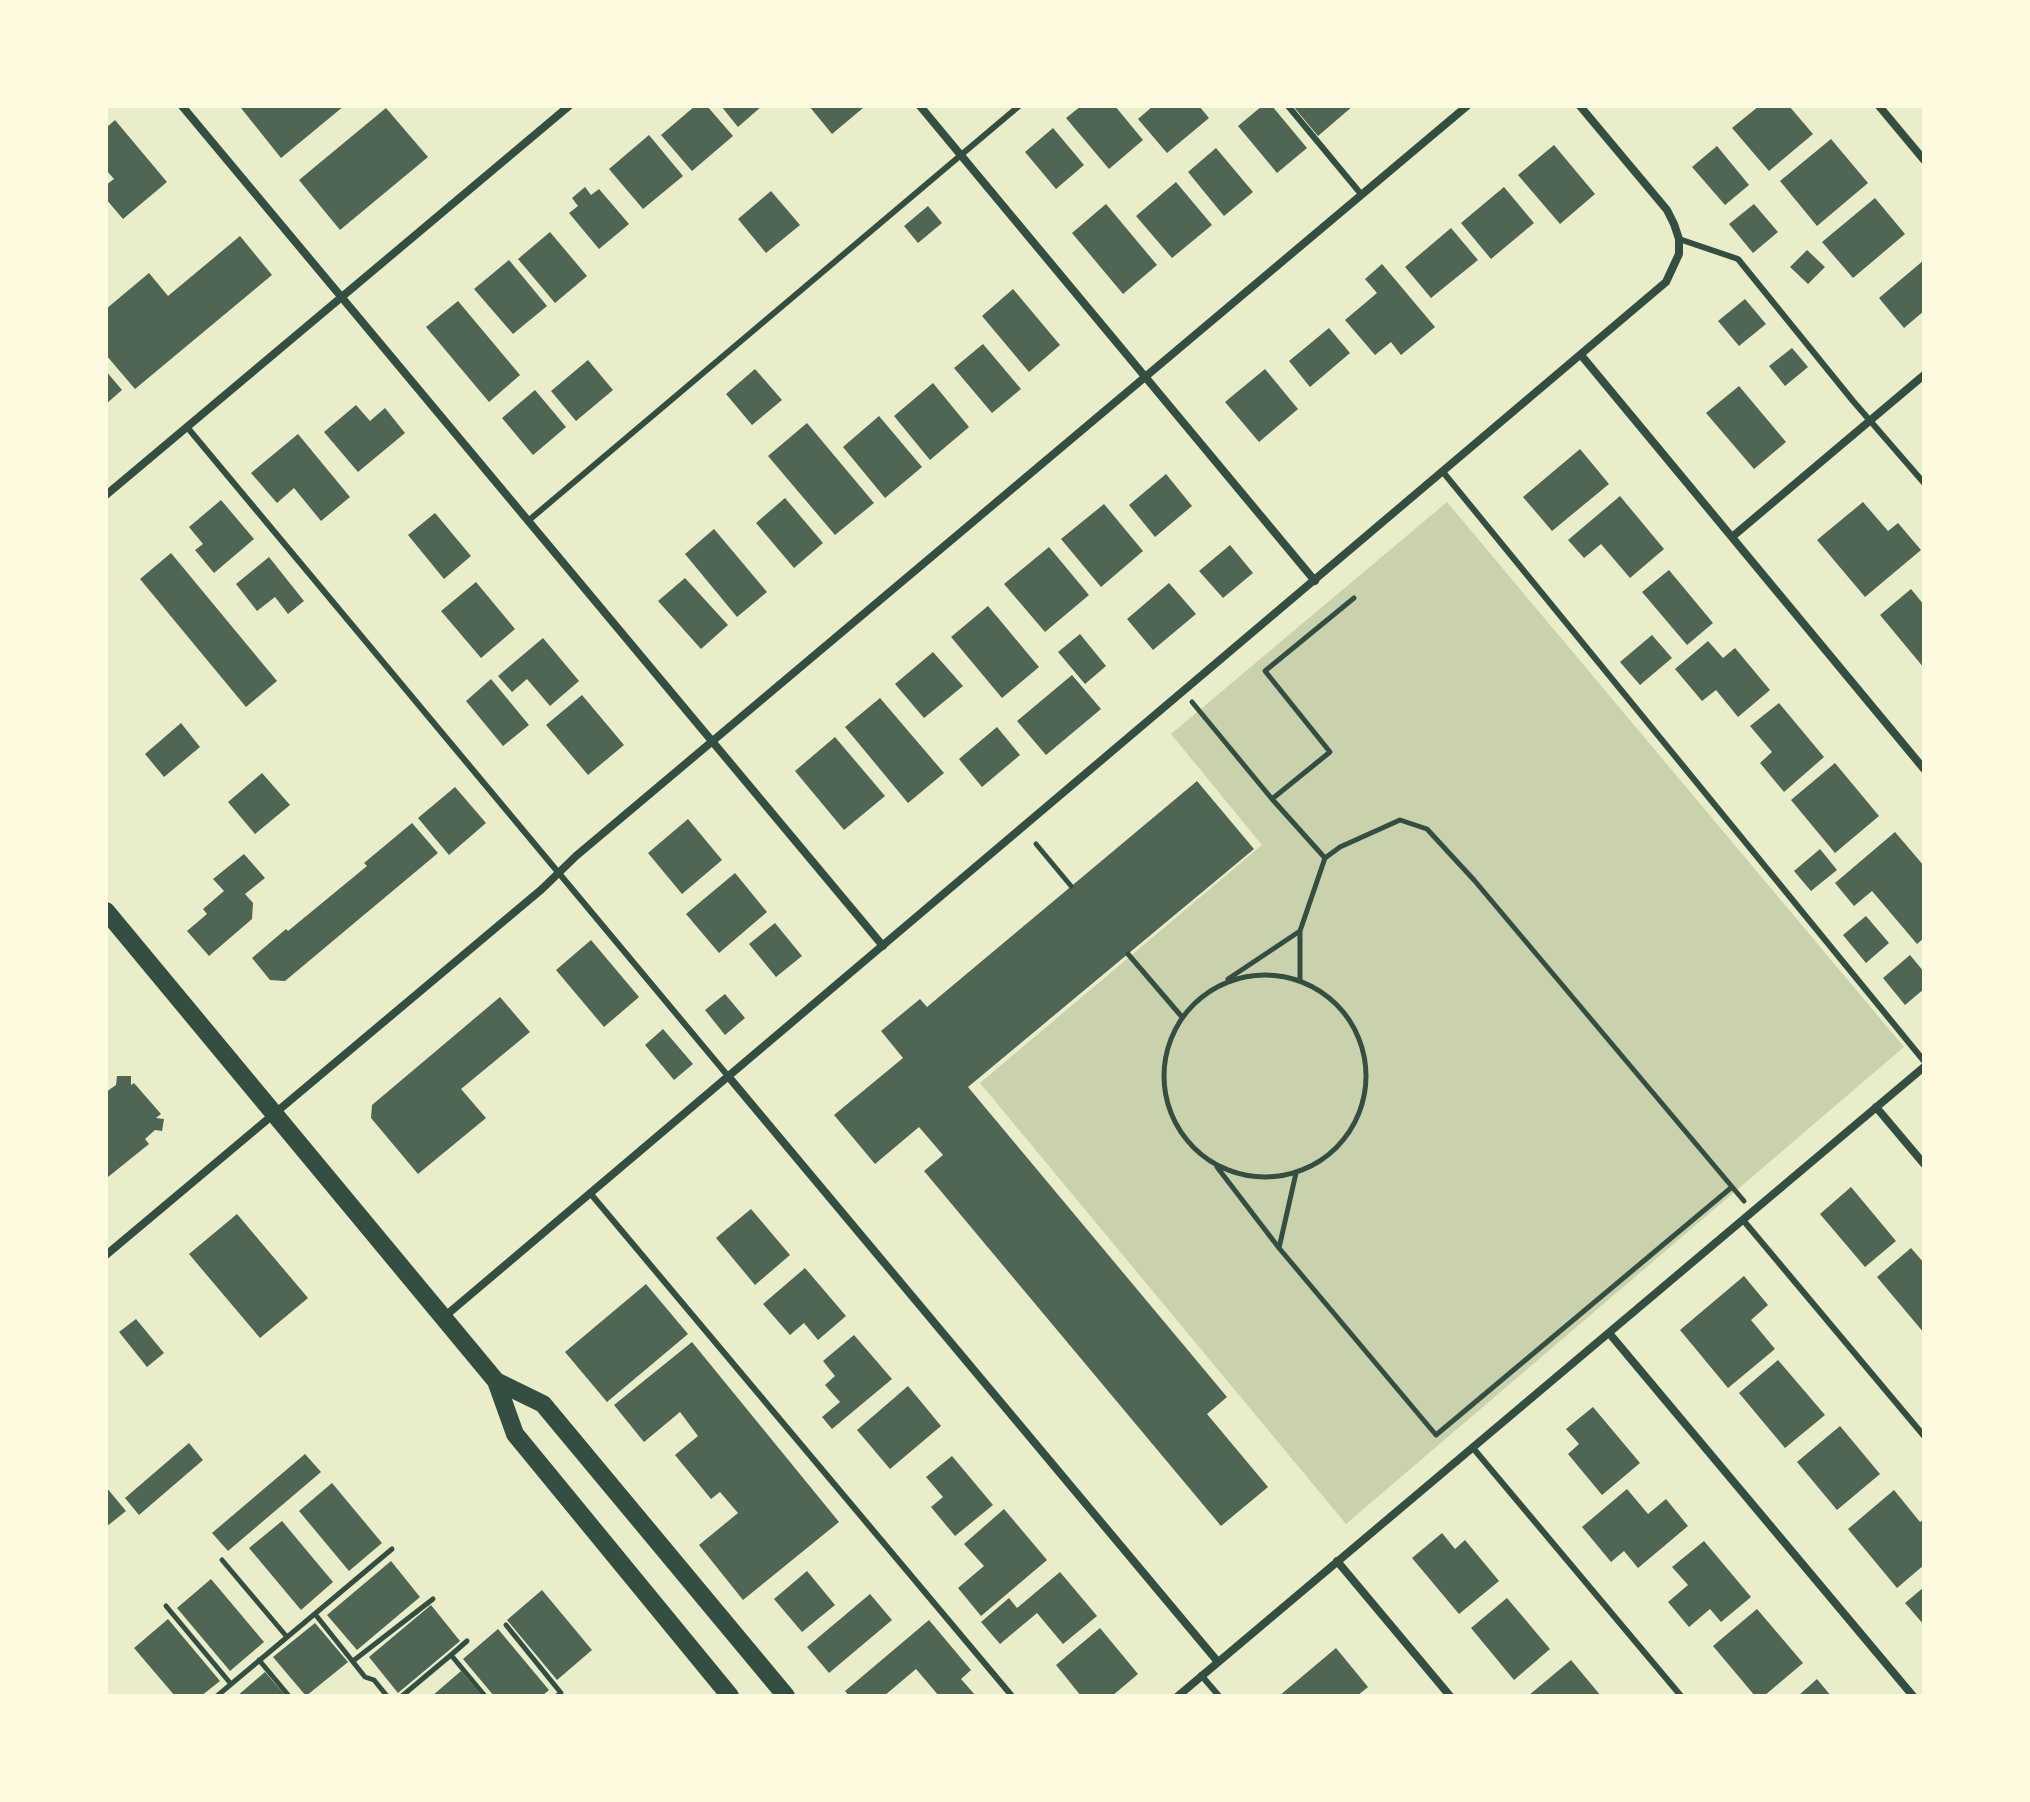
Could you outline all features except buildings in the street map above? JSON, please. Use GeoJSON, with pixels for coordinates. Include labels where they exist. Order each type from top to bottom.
{"type":"FeatureCollection","features":[{"type":"Feature","properties":{"kind":"main road"},"geometry":{"type":"LineString","coordinates":[[106,911],[496,1381],[515,1434],[730,1696]]}},
{"type":"Feature","properties":{"kind":"main road"},"geometry":{"type":"LineString","coordinates":[[496,1381],[543,1404],[786,1696]]}},
{"type":"Feature","properties":{"kind":"street"},"geometry":{"type":"LineString","coordinates":[[182,106],[883,946]]}},
{"type":"Feature","properties":{"kind":"street"},"geometry":{"type":"LineString","coordinates":[[106,495],[569,106]]}},
{"type":"Feature","properties":{"kind":"street"},"geometry":{"type":"LineString","coordinates":[[920,106],[1315,581]]}},
{"type":"Feature","properties":{"kind":"street"},"geometry":{"type":"LineString","coordinates":[[106,1255],[1467,106]]}},
{"type":"Feature","properties":{"kind":"street"},"geometry":{"type":"LineString","coordinates":[[444,1318],[1666,282],[1679,254],[1679,239],[1667,210],[1580,106]]}},
{"type":"Feature","properties":{"kind":"street"},"geometry":{"type":"LineString","coordinates":[[1879,106],[1924,160]]}},
{"type":"Feature","properties":{"kind":"street"},"geometry":{"type":"LineString","coordinates":[[1581,355],[1924,769]]}},
{"type":"Feature","properties":{"kind":"street"},"geometry":{"type":"LineString","coordinates":[[1732,537],[1924,375]]}},
{"type":"Feature","properties":{"kind":"street"},"geometry":{"type":"LineString","coordinates":[[1178,1696],[1924,1067]]}},
{"type":"Feature","properties":{"kind":"street"},"geometry":{"type":"LineString","coordinates":[[728,1076],[1218,1662]]}},
{"type":"Feature","properties":{"kind":"street"},"geometry":{"type":"LineString","coordinates":[[1876,1107],[1924,1164]]}},
{"type":"Feature","properties":{"kind":"street"},"geometry":{"type":"LineString","coordinates":[[1609,1333],[1913,1696]]}},
{"type":"Feature","properties":{"kind":"street"},"geometry":{"type":"LineString","coordinates":[[1337,1561],[1450,1696]]}},
{"type":"Feature","properties":{"kind":"lane"},"geometry":{"type":"LineString","coordinates":[[528,521],[1019,106]]}},
{"type":"Feature","properties":{"kind":"lane"},"geometry":{"type":"LineString","coordinates":[[1288,106],[1361,194]]}},
{"type":"Feature","properties":{"kind":"lane"},"geometry":{"type":"LineString","coordinates":[[1679,239],[1738,259],[1924,483]]}},
{"type":"Feature","properties":{"kind":"lane"},"geometry":{"type":"LineString","coordinates":[[187,427],[728,1076]]}},
{"type":"Feature","properties":{"kind":"lane"},"geometry":{"type":"LineString","coordinates":[[1443,472],[1924,1061]]}},
{"type":"Feature","properties":{"kind":"lane"},"geometry":{"type":"LineString","coordinates":[[590,1193],[1012,1696]]}},
{"type":"Feature","properties":{"kind":"lane"},"geometry":{"type":"LineString","coordinates":[[1743,1220],[1924,1436]]}},
{"type":"Feature","properties":{"kind":"lane"},"geometry":{"type":"LineString","coordinates":[[1473,1448],[1681,1696]]}},
{"type":"Feature","properties":{"kind":"lane"},"geometry":{"type":"LineString","coordinates":[[1201,1675],[1219,1696]]}},
{"type":"Feature","properties":{"kind":"path"},"geometry":{"type":"LineString","coordinates":[[1272,799],[1330,752],[1265,671],[1354,598]]}},
{"type":"Feature","properties":{"kind":"path"},"geometry":{"type":"LineString","coordinates":[[1184,692],[1325,858]]}},
{"type":"Feature","properties":{"kind":"path"},"geometry":{"type":"LineString","coordinates":[[1300,981],[1300,931],[1325,858],[1340,847],[1400,820],[1427,829],[1474,880],[1753,1211]]}},
{"type":"Feature","properties":{"kind":"path"},"geometry":{"type":"LineString","coordinates":[[1036,844],[1071,886]]}},
{"type":"Feature","properties":{"kind":"path"},"geometry":{"type":"LineString","coordinates":[[1300,931],[1199,998],[1182,1017],[1167,1048],[1163,1082],[1171,1116],[1190,1145],[1217,1167],[1279,1248],[1436,1435],[1732,1187]]}},
{"type":"Feature","properties":{"kind":"path"},"geometry":{"type":"LineString","coordinates":[[1128,954],[1182,1017]]}},
{"type":"Feature","properties":{"kind":"path"},"geometry":{"type":"LineString","coordinates":[[1217,1167],[1243,1176],[1269,1178],[1296,1173],[1324,1159],[1346,1138],[1361,1110],[1366,1079],[1362,1048],[1349,1020],[1328,997],[1300,981],[1274,975],[1247,976],[1221,984]]}},
{"type":"Feature","properties":{"kind":"path"},"geometry":{"type":"LineString","coordinates":[[1279,1248],[1296,1173]]}},
{"type":"Feature","properties":{"kind":"path"},"geometry":{"type":"LineString","coordinates":[[217,1696],[392,1549]]}},
{"type":"Feature","properties":{"kind":"path"},"geometry":{"type":"LineString","coordinates":[[222,1560],[287,1637]]}},
{"type":"Feature","properties":{"kind":"path"},"geometry":{"type":"LineString","coordinates":[[353,1661],[433,1599]]}},
{"type":"Feature","properties":{"kind":"path"},"geometry":{"type":"LineString","coordinates":[[166,1606],[231,1684]]}},
{"type":"Feature","properties":{"kind":"path"},"geometry":{"type":"LineString","coordinates":[[315,1614],[365,1677],[374,1680],[387,1696]]}},
{"type":"Feature","properties":{"kind":"path"},"geometry":{"type":"LineString","coordinates":[[506,1625],[561,1693],[557,1696]]}},
{"type":"Feature","properties":{"kind":"path"},"geometry":{"type":"LineString","coordinates":[[402,1696],[467,1641]]}},
{"type":"Feature","properties":{"kind":"path"},"geometry":{"type":"LineString","coordinates":[[451,1655],[485,1696]]}},
{"type":"Feature","properties":{"kind":"path"},"geometry":{"type":"LineString","coordinates":[[259,1660],[289,1696]]}},
{"type":"Feature","properties":{"kind":"green space"},"geometry":{"type":"Polygon","coordinates":[[[1447,502],[1904,1047],[1346,1524],[980,1083],[1262,845],[1171,734],[1447,502]]]}}]}
